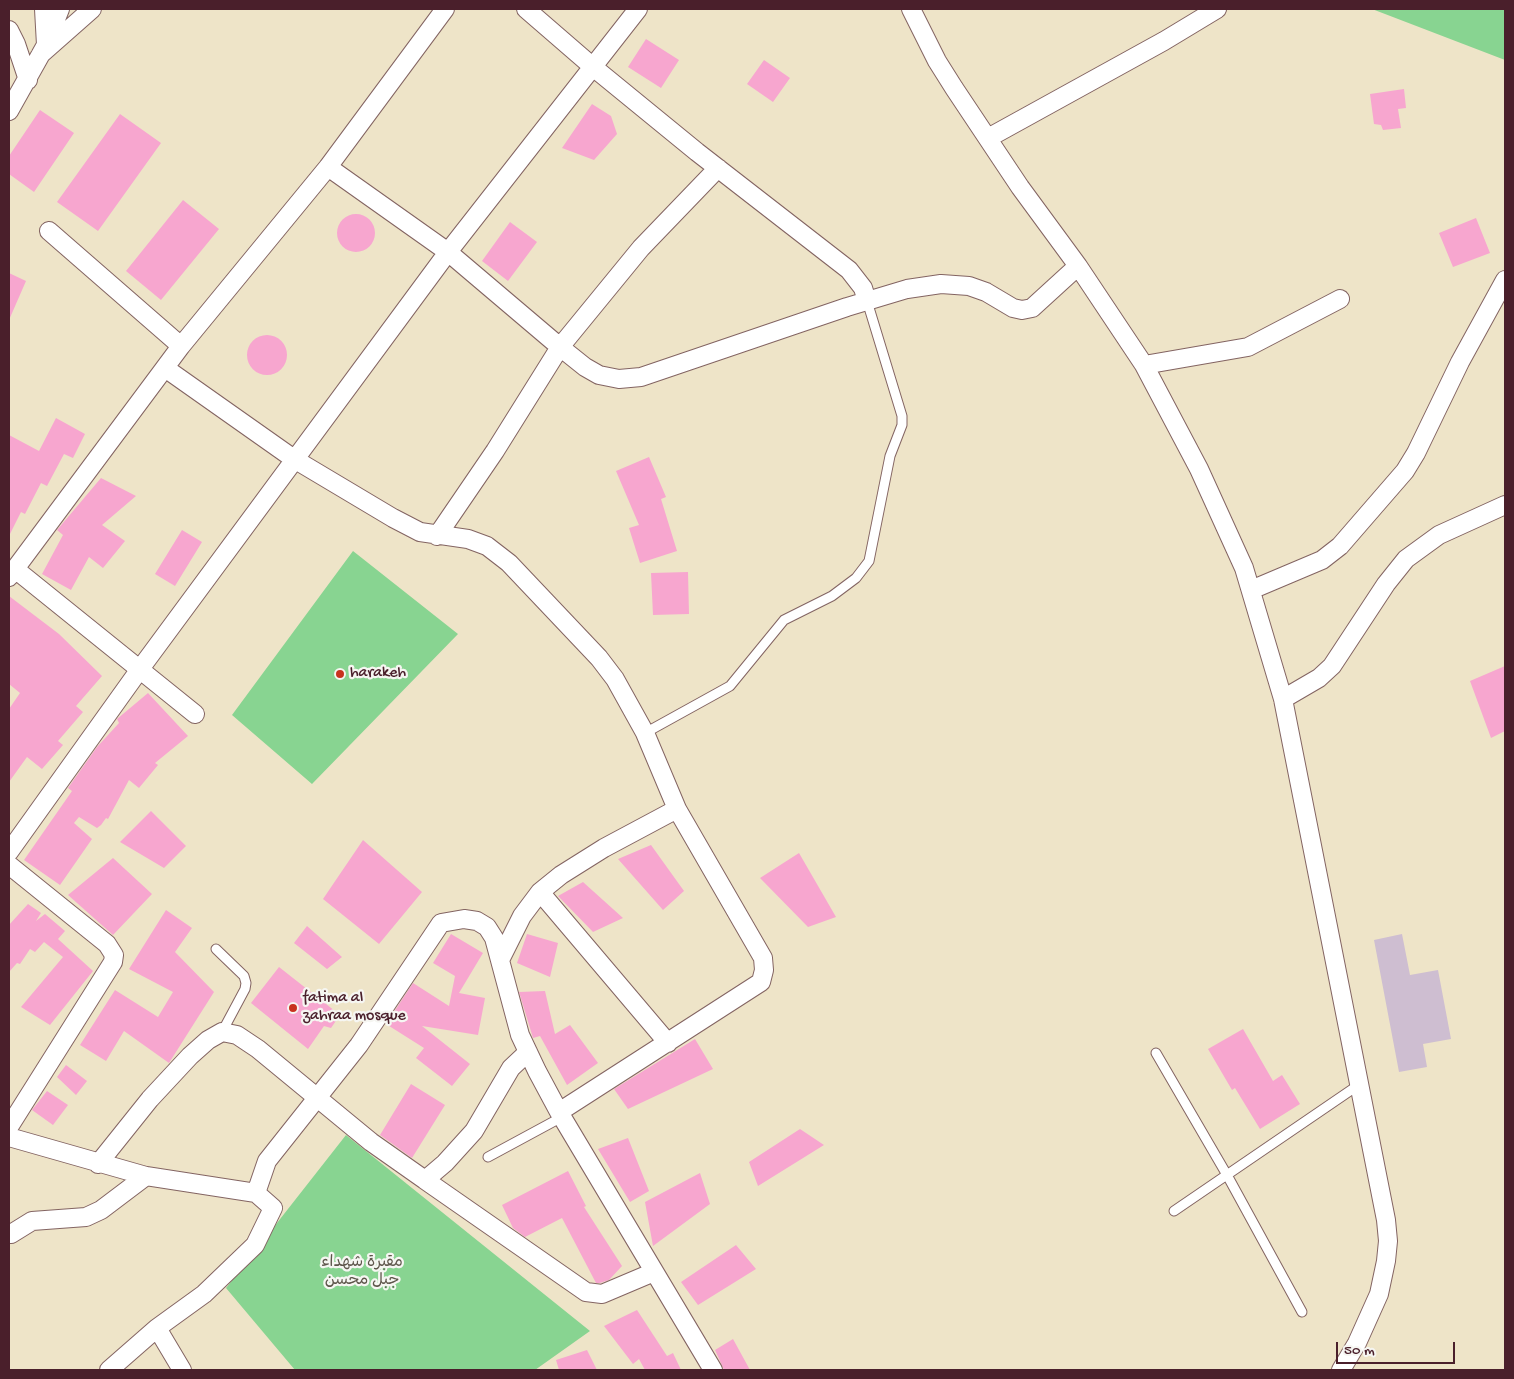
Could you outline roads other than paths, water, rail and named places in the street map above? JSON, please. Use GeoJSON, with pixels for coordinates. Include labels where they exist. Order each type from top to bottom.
{"type":"FeatureCollection","features":[{"type":"Feature","properties":{"kind":"street"},"geometry":{"type":"LineString","coordinates":[[44,9],[44,50]]}},
{"type":"Feature","properties":{"kind":"street"},"geometry":{"type":"LineString","coordinates":[[9,111],[44,50],[60,9]]}},
{"type":"Feature","properties":{"kind":"street"},"geometry":{"type":"LineString","coordinates":[[44,50],[92,9]]}},
{"type":"Feature","properties":{"kind":"street"},"geometry":{"type":"LineString","coordinates":[[195,714],[140,669],[12,573],[181,346],[328,167],[445,9]]}},
{"type":"Feature","properties":{"kind":"street"},"geometry":{"type":"LineString","coordinates":[[526,9],[593,68],[849,270],[863,288],[866,301]]}},
{"type":"Feature","properties":{"kind":"street"},"geometry":{"type":"LineString","coordinates":[[9,852],[140,669],[448,252],[638,9]]}},
{"type":"Feature","properties":{"kind":"street"},"geometry":{"type":"LineString","coordinates":[[911,9],[937,61],[1029,200],[1078,266],[1144,365],[1220,512],[1252,590],[1282,699],[1360,1084],[1388,1241],[1386,1261],[1378,1294],[1358,1343],[1341,1370]]}},
{"type":"Feature","properties":{"kind":"street"},"geometry":{"type":"LineString","coordinates":[[988,138],[1164,41],[1217,9]]}},
{"type":"Feature","properties":{"kind":"street"},"geometry":{"type":"LineString","coordinates":[[9,30],[16,44],[28,80]]}},
{"type":"Feature","properties":{"kind":"street"},"geometry":{"type":"LineString","coordinates":[[328,167],[448,252],[585,367],[599,375],[619,379],[635,378],[907,289],[941,284],[970,286],[986,292],[1013,308],[1022,310],[1032,308],[1078,266]]}},
{"type":"Feature","properties":{"kind":"street"},"geometry":{"type":"LineString","coordinates":[[437,536],[495,452],[560,347],[641,248],[718,168]]}},
{"type":"Feature","properties":{"kind":"street"},"geometry":{"type":"LineString","coordinates":[[49,231],[181,346]]}},
{"type":"Feature","properties":{"kind":"street"},"geometry":{"type":"LineString","coordinates":[[1252,590],[1322,560],[1340,546],[1405,471],[1460,362],[1505,280]]}},
{"type":"Feature","properties":{"kind":"street"},"geometry":{"type":"LineString","coordinates":[[1144,365],[1248,347],[1340,299]]}},
{"type":"Feature","properties":{"kind":"street"},"geometry":{"type":"LineString","coordinates":[[165,368],[294,459],[407,526],[420,532],[437,536],[468,539],[487,546],[509,563],[599,658],[614,680],[644,733],[677,809],[763,958],[764,970],[761,982],[560,1115]]}},
{"type":"Feature","properties":{"kind":"street"},"geometry":{"type":"LineString","coordinates":[[1282,699],[1319,678],[1332,666],[1386,584],[1406,559],[1439,535],[1505,504]]}},
{"type":"Feature","properties":{"kind":"street"},"geometry":{"type":"LineString","coordinates":[[501,958],[522,916],[540,892],[561,875],[604,848],[677,809]]}},
{"type":"Feature","properties":{"kind":"street"},"geometry":{"type":"LineString","coordinates":[[9,865],[107,944],[114,957],[113,962],[9,1127]]}},
{"type":"Feature","properties":{"kind":"street"},"geometry":{"type":"LineString","coordinates":[[540,892],[668,1042]]}},
{"type":"Feature","properties":{"kind":"street"},"geometry":{"type":"LineString","coordinates":[[256,1193],[267,1161],[359,1046],[441,923],[464,918],[477,921],[487,927],[494,938],[501,958],[511,1007],[528,1052],[560,1115],[713,1370]]}},
{"type":"Feature","properties":{"kind":"street"},"geometry":{"type":"LineString","coordinates":[[98,1164],[150,1099],[190,1056],[208,1040],[222,1032],[237,1035],[258,1049],[371,1142],[586,1292],[602,1294],[654,1272]]}},
{"type":"Feature","properties":{"kind":"street"},"geometry":{"type":"LineString","coordinates":[[426,1180],[445,1163],[474,1131],[511,1068],[528,1052]]}},
{"type":"Feature","properties":{"kind":"street"},"geometry":{"type":"LineString","coordinates":[[9,1137],[98,1164],[146,1176],[256,1193],[273,1208],[255,1245],[204,1294],[157,1328],[109,1370]]}},
{"type":"Feature","properties":{"kind":"street"},"geometry":{"type":"LineString","coordinates":[[10,1234],[32,1221],[86,1217],[101,1210],[146,1176]]}},
{"type":"Feature","properties":{"kind":"street"},"geometry":{"type":"LineString","coordinates":[[157,1328],[182,1370]]}},
{"type":"Feature","properties":{"kind":"lane"},"geometry":{"type":"LineString","coordinates":[[644,733],[730,686],[784,620],[832,596],[856,578],[869,561],[890,456],[902,425],[902,416],[866,301]]}},
{"type":"Feature","properties":{"kind":"lane"},"geometry":{"type":"LineString","coordinates":[[216,949],[244,976],[246,983],[245,989],[222,1032]]}},
{"type":"Feature","properties":{"kind":"lane"},"geometry":{"type":"LineString","coordinates":[[1156,1053],[1227,1175],[1302,1312]]}},
{"type":"Feature","properties":{"kind":"lane"},"geometry":{"type":"LineString","coordinates":[[1174,1211],[1360,1084]]}},
{"type":"Feature","properties":{"kind":"lane"},"geometry":{"type":"LineString","coordinates":[[488,1156],[560,1115]]}},
{"type":"Feature","properties":{"kind":"place","name":"harakeh"},"geometry":{"type":"Point","coordinates":[340,674]}},
{"type":"Feature","properties":{"kind":"place","name":"fatima al zahraa mosque"},"geometry":{"type":"Point","coordinates":[293,1008]}},
{"type":"Feature","properties":{"kind":"park label","name":"مقبرة شهداء جبل محسن"},"geometry":{"type":"Point","coordinates":[362,1273]}}]}
